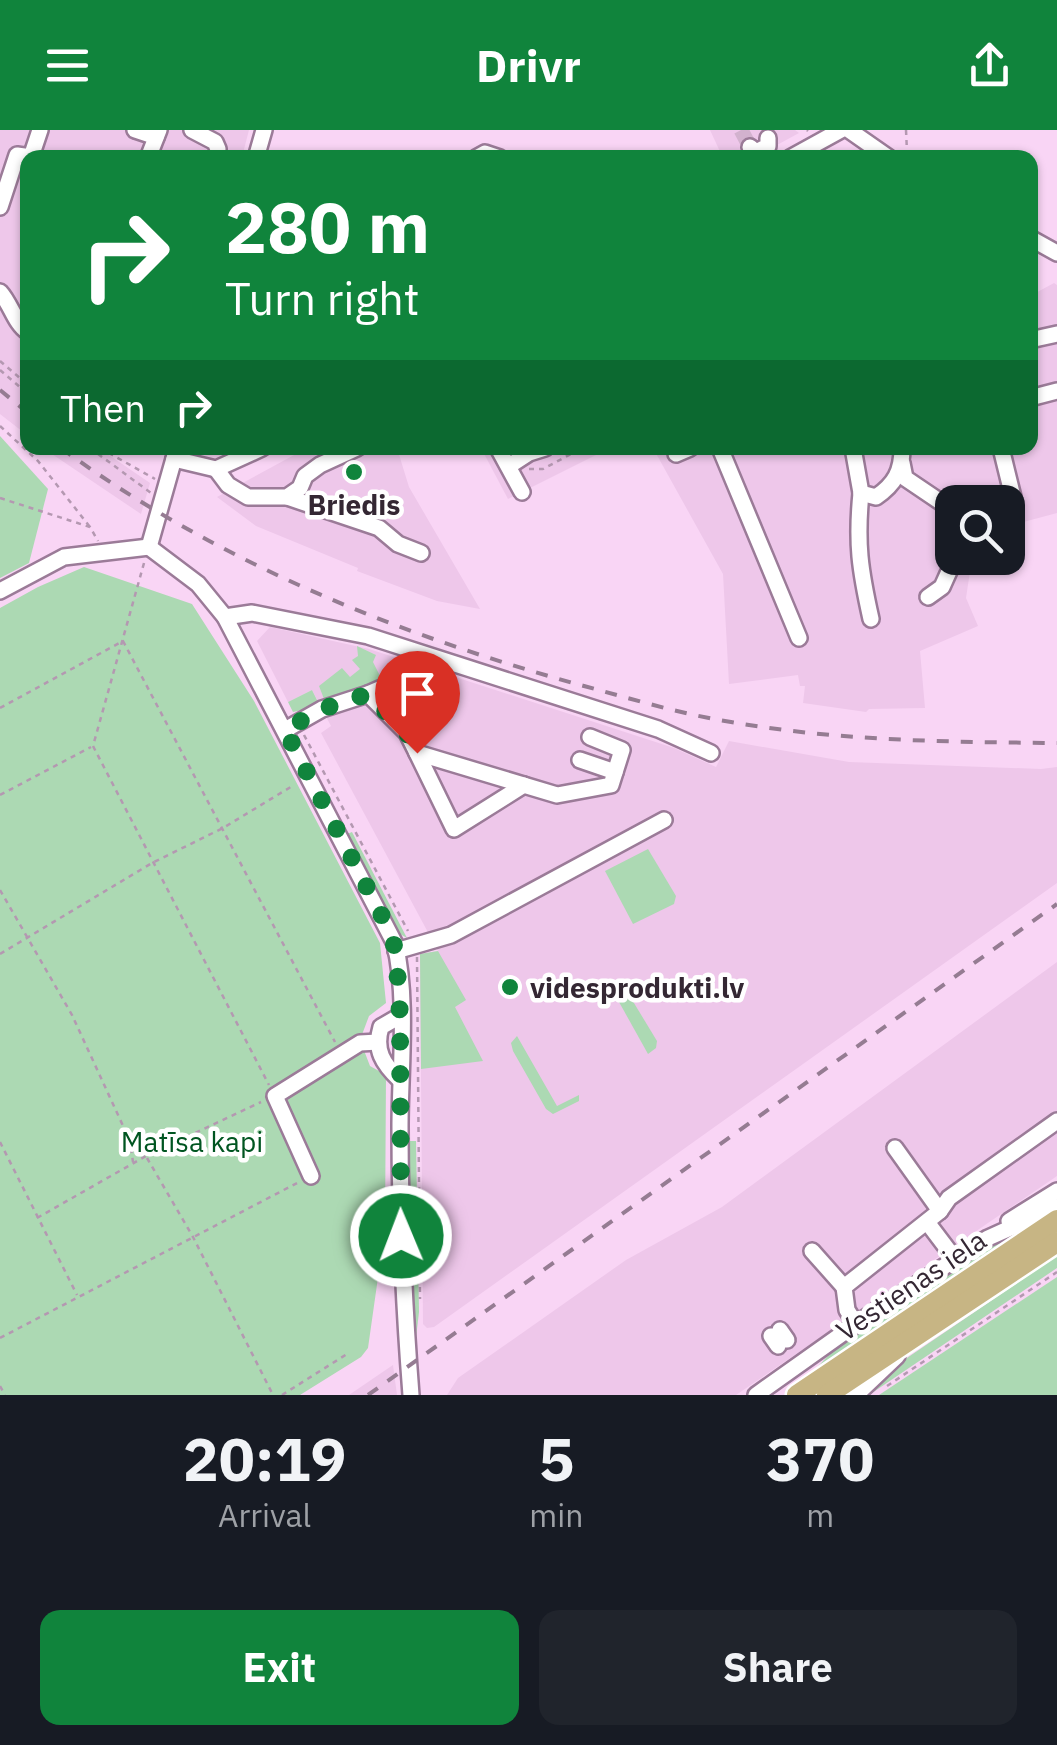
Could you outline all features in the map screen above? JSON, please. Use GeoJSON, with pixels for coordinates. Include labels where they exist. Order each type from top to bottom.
{"type":"FeatureCollection","features":[{"type":"Feature","properties":{"kind":"main road","name":"Vestienas iela"},"geometry":{"type":"LineString","coordinates":[[797,1395],[1057,1220]]}},
{"type":"Feature","properties":{"kind":"main road","name":"Vestienas iela"},"geometry":{"type":"LineString","coordinates":[[827,1395],[1057,1242]]}},
{"type":"Feature","properties":{"kind":"street"},"geometry":{"type":"LineString","coordinates":[[135,130],[158,134]]}},
{"type":"Feature","properties":{"kind":"street"},"geometry":{"type":"LineString","coordinates":[[192,130],[216,142],[218,150]]}},
{"type":"Feature","properties":{"kind":"street"},"geometry":{"type":"LineString","coordinates":[[806,150],[845,130],[875,150]]}},
{"type":"Feature","properties":{"kind":"street"},"geometry":{"type":"LineString","coordinates":[[0,207],[20,170]]}},
{"type":"Feature","properties":{"kind":"street"},"geometry":{"type":"LineString","coordinates":[[0,292],[12,305],[20,325]]}},
{"type":"Feature","properties":{"kind":"street"},"geometry":{"type":"LineString","coordinates":[[149,547],[174,455]]}},
{"type":"Feature","properties":{"kind":"street"},"geometry":{"type":"LineString","coordinates":[[180,455],[216,468],[228,485],[248,497],[287,497],[379,528],[398,544],[420,554]]}},
{"type":"Feature","properties":{"kind":"street"},"geometry":{"type":"LineString","coordinates":[[216,468],[236,455]]}},
{"type":"Feature","properties":{"kind":"street"},"geometry":{"type":"LineString","coordinates":[[287,497],[300,488],[305,476],[342,455]]}},
{"type":"Feature","properties":{"kind":"street"},"geometry":{"type":"LineString","coordinates":[[723,455],[799,638]]}},
{"type":"Feature","properties":{"kind":"street"},"geometry":{"type":"LineString","coordinates":[[854,455],[861,493],[856,537],[859,567],[871,618]]}},
{"type":"Feature","properties":{"kind":"street"},"geometry":{"type":"LineString","coordinates":[[1003,455],[1010,485]]}},
{"type":"Feature","properties":{"kind":"street"},"geometry":{"type":"LineString","coordinates":[[522,492],[528,456]]}},
{"type":"Feature","properties":{"kind":"street"},"geometry":{"type":"LineString","coordinates":[[861,493],[876,497],[893,486],[902,456]]}},
{"type":"Feature","properties":{"kind":"street"},"geometry":{"type":"LineString","coordinates":[[902,456],[905,478],[935,497]]}},
{"type":"Feature","properties":{"kind":"street"},"geometry":{"type":"LineString","coordinates":[[0,591],[64,556],[149,547],[198,584],[262,668],[396,950],[402,1274],[411,1395]]}},
{"type":"Feature","properties":{"kind":"street"},"geometry":{"type":"LineString","coordinates":[[928,597],[942,586],[947,575]]}},
{"type":"Feature","properties":{"kind":"street"},"geometry":{"type":"LineString","coordinates":[[225,617],[252,613],[368,636],[658,729],[711,753]]}},
{"type":"Feature","properties":{"kind":"street"},"geometry":{"type":"LineString","coordinates":[[291,727],[322,709],[398,681],[422,687],[407,733]]}},
{"type":"Feature","properties":{"kind":"street"},"geometry":{"type":"LineString","coordinates":[[368,694],[407,733],[454,829],[524,785]]}},
{"type":"Feature","properties":{"kind":"street"},"geometry":{"type":"LineString","coordinates":[[417,753],[557,795],[611,785],[622,750],[590,738]]}},
{"type":"Feature","properties":{"kind":"street"},"geometry":{"type":"LineString","coordinates":[[580,760],[615,772]]}},
{"type":"Feature","properties":{"kind":"street"},"geometry":{"type":"LineString","coordinates":[[396,950],[451,935],[664,820]]}},
{"type":"Feature","properties":{"kind":"street"},"geometry":{"type":"LineString","coordinates":[[400,1016],[381,1026],[378,1042],[384,1063],[400,1080]]}},
{"type":"Feature","properties":{"kind":"street"},"geometry":{"type":"LineString","coordinates":[[311,1176],[275,1096],[360,1043],[378,1042]]}},
{"type":"Feature","properties":{"kind":"street"},"geometry":{"type":"LineString","coordinates":[[844,1287],[933,1217],[949,1198],[1057,1121]]}},
{"type":"Feature","properties":{"kind":"street"},"geometry":{"type":"LineString","coordinates":[[895,1148],[955,1259]]}},
{"type":"Feature","properties":{"kind":"street","name":"Vestienas iela"},"geometry":{"type":"LineString","coordinates":[[759,1394],[785,1347],[856,1324],[1057,1191]]}},
{"type":"Feature","properties":{"kind":"street","name":"Vestienas iela"},"geometry":{"type":"LineString","coordinates":[[988,1238],[1057,1207]]}},
{"type":"Feature","properties":{"kind":"street"},"geometry":{"type":"LineString","coordinates":[[812,1251],[844,1287],[847,1310],[856,1324]]}},
{"type":"Feature","properties":{"kind":"street"},"geometry":{"type":"LineString","coordinates":[[856,1395],[927,1328]]}},
{"type":"Feature","properties":{"kind":"path"},"geometry":{"type":"LineString","coordinates":[[0,361],[20,379]]}},
{"type":"Feature","properties":{"kind":"path"},"geometry":{"type":"LineString","coordinates":[[0,370],[20,387]]}},
{"type":"Feature","properties":{"kind":"path"},"geometry":{"type":"LineString","coordinates":[[0,426],[20,444]]}},
{"type":"Feature","properties":{"kind":"path"},"geometry":{"type":"LineString","coordinates":[[31,455],[90,527],[104,551]]}},
{"type":"Feature","properties":{"kind":"path"},"geometry":{"type":"LineString","coordinates":[[99,455],[152,494]]}},
{"type":"Feature","properties":{"kind":"path"},"geometry":{"type":"LineString","coordinates":[[112,455],[156,480]]}},
{"type":"Feature","properties":{"kind":"path"},"geometry":{"type":"LineString","coordinates":[[0,498],[90,527]]}},
{"type":"Feature","properties":{"kind":"path"},"geometry":{"type":"LineString","coordinates":[[38,1218],[146,1156],[275,1096],[93,746],[149,547]]}},
{"type":"Feature","properties":{"kind":"path"},"geometry":{"type":"LineString","coordinates":[[0,708],[122,640]]}},
{"type":"Feature","properties":{"kind":"path"},"geometry":{"type":"LineString","coordinates":[[122,640],[342,1055]]}},
{"type":"Feature","properties":{"kind":"path"},"geometry":{"type":"LineString","coordinates":[[291,727],[406,925],[418,959],[420,1312]]}},
{"type":"Feature","properties":{"kind":"path"},"geometry":{"type":"LineString","coordinates":[[0,795],[93,746]]}},
{"type":"Feature","properties":{"kind":"path"},"geometry":{"type":"LineString","coordinates":[[0,954],[300,781]]}},
{"type":"Feature","properties":{"kind":"path"},"geometry":{"type":"LineString","coordinates":[[0,890],[72,1015],[130,1142],[134,1163]]}},
{"type":"Feature","properties":{"kind":"path"},"geometry":{"type":"LineString","coordinates":[[0,1142],[78,1297]]}},
{"type":"Feature","properties":{"kind":"path"},"geometry":{"type":"LineString","coordinates":[[146,1156],[193,1237],[272,1395]]}},
{"type":"Feature","properties":{"kind":"path"},"geometry":{"type":"LineString","coordinates":[[0,1338],[311,1176]]}},
{"type":"Feature","properties":{"kind":"path"},"geometry":{"type":"LineString","coordinates":[[883,1389],[1057,1272]]}},
{"type":"Feature","properties":{"kind":"path"},"geometry":{"type":"LineString","coordinates":[[282,1395],[347,1354]]}},
{"type":"Feature","properties":{"kind":"path"},"geometry":{"type":"LineString","coordinates":[[0,1386],[5,1395]]}},
{"type":"Feature","properties":{"kind":"shaded area"},"geometry":{"type":"Polygon","coordinates":[[[0,130],[249,130],[244,150],[20,150],[20,430],[0,414],[0,130]]]}},
{"type":"Feature","properties":{"kind":"shaded area"},"geometry":{"type":"Polygon","coordinates":[[[710,130],[799,133],[768,150],[719,150],[710,130]]]}},
{"type":"Feature","properties":{"kind":"shaded area"},"geometry":{"type":"Polygon","coordinates":[[[1054,283],[1057,513],[1025,521],[1025,485],[935,485],[935,575],[969,575],[966,598],[978,626],[920,651],[925,708],[866,712],[803,703],[805,686],[800,686],[798,675],[729,684],[723,574],[657,455],[1038,455],[1038,292],[1054,283]]]}},
{"type":"Feature","properties":{"kind":"shaded area"},"geometry":{"type":"Polygon","coordinates":[[[53,455],[109,455],[150,483],[141,514],[53,455]]]}},
{"type":"Feature","properties":{"kind":"shaded area"},"geometry":{"type":"Polygon","coordinates":[[[294,455],[399,455],[409,487],[480,609],[437,601],[357,571],[358,568],[256,526],[217,497],[294,455]]]}},
{"type":"Feature","properties":{"kind":"shaded area"},"geometry":{"type":"Polygon","coordinates":[[[485,455],[596,455],[508,499],[485,455]]]}},
{"type":"Feature","properties":{"kind":"shaded area"},"geometry":{"type":"Polygon","coordinates":[[[270,627],[369,649],[674,748],[716,767],[729,741],[849,762],[1057,767],[1057,883],[434,1327],[427,1328],[423,1324],[420,954],[438,951],[321,733],[331,726],[312,690],[288,702],[257,641],[270,627]]]}},
{"type":"Feature","properties":{"kind":"shaded area"},"geometry":{"type":"Polygon","coordinates":[[[1057,962],[1057,1176],[736,1395],[447,1395],[458,1378],[626,1260],[722,1207],[1057,962]]]}},
{"type":"Feature","properties":{"kind":"shaded area"},"geometry":{"type":"Polygon","coordinates":[[[393,1365],[397,1395],[349,1395],[393,1365]]]}},
{"type":"Feature","properties":{"kind":"green space"},"geometry":{"type":"Polygon","coordinates":[[[0,436],[48,489],[29,563],[0,578],[0,436]]]}},
{"type":"Feature","properties":{"kind":"green space","name":"Matīsa kapi"},"geometry":{"type":"Polygon","coordinates":[[[84,567],[192,604],[254,701],[380,943],[386,1003],[369,1016],[360,1040],[370,1066],[386,1075],[385,1228],[368,1348],[361,1357],[300,1395],[0,1395],[0,608],[84,567]]]}},
{"type":"Feature","properties":{"kind":"green space"},"geometry":{"type":"Polygon","coordinates":[[[357,646],[376,655],[373,662],[381,678],[320,706],[293,712],[288,702],[312,690],[318,702],[324,699],[319,686],[342,668],[350,677],[360,669],[352,660],[358,656],[357,646]]]}},
{"type":"Feature","properties":{"kind":"green space"},"geometry":{"type":"Polygon","coordinates":[[[352,832],[407,938],[392,921],[347,834],[352,832]]]}},
{"type":"Feature","properties":{"kind":"green space"},"geometry":{"type":"Polygon","coordinates":[[[648,849],[676,896],[674,904],[633,924],[605,871],[648,849]]]}},
{"type":"Feature","properties":{"kind":"green space"},"geometry":{"type":"Polygon","coordinates":[[[438,951],[466,1000],[455,1007],[483,1061],[421,1069],[420,954],[438,951]]]}},
{"type":"Feature","properties":{"kind":"green space"},"geometry":{"type":"Polygon","coordinates":[[[620,980],[657,1041],[656,1048],[648,1054],[609,984],[620,980]]]}},
{"type":"Feature","properties":{"kind":"green space"},"geometry":{"type":"Polygon","coordinates":[[[517,1036],[557,1106],[579,1095],[579,1101],[553,1114],[546,1109],[513,1051],[511,1043],[517,1036]]]}},
{"type":"Feature","properties":{"kind":"green space"},"geometry":{"type":"Polygon","coordinates":[[[408,1141],[416,1141],[419,1312],[414,1355],[408,1141]]]}},
{"type":"Feature","properties":{"kind":"green space"},"geometry":{"type":"Polygon","coordinates":[[[1035,1224],[810,1375],[838,1345],[993,1241],[1035,1224]]]}},
{"type":"Feature","properties":{"kind":"green space"},"geometry":{"type":"Polygon","coordinates":[[[1057,1256],[1057,1268],[864,1395],[901,1362],[1057,1256]]]}},
{"type":"Feature","properties":{"kind":"green space"},"geometry":{"type":"Polygon","coordinates":[[[1057,1277],[1057,1395],[879,1395],[1057,1277]]]}},
{"type":"Feature","properties":{"kind":"tunnel"},"geometry":{"type":"LineString","coordinates":[[741,130],[750,147]]}},
{"type":"Feature","properties":{"kind":"railway"},"geometry":{"type":"LineString","coordinates":[[0,390],[20,406]]}},
{"type":"Feature","properties":{"kind":"railway"},"geometry":{"type":"LineString","coordinates":[[71,455],[182,526],[311,591],[515,666],[675,711],[772,728],[894,739],[1057,743]]}},
{"type":"Feature","properties":{"kind":"railway"},"geometry":{"type":"LineString","coordinates":[[368,1395],[1057,904]]}},
{"type":"Feature","properties":{"kind":"place","name":"Briedis"},"geometry":{"type":"Point","coordinates":[354,472]}},
{"type":"Feature","properties":{"kind":"place","name":"videsprodukti.lv"},"geometry":{"type":"Point","coordinates":[510,987]}},
{"type":"Feature","properties":{"kind":"route"},"geometry":{"type":"LineString","coordinates":[[401,1236],[396,950],[285,730],[322,709],[368,694],[407,733],[417,753]]}}]}
